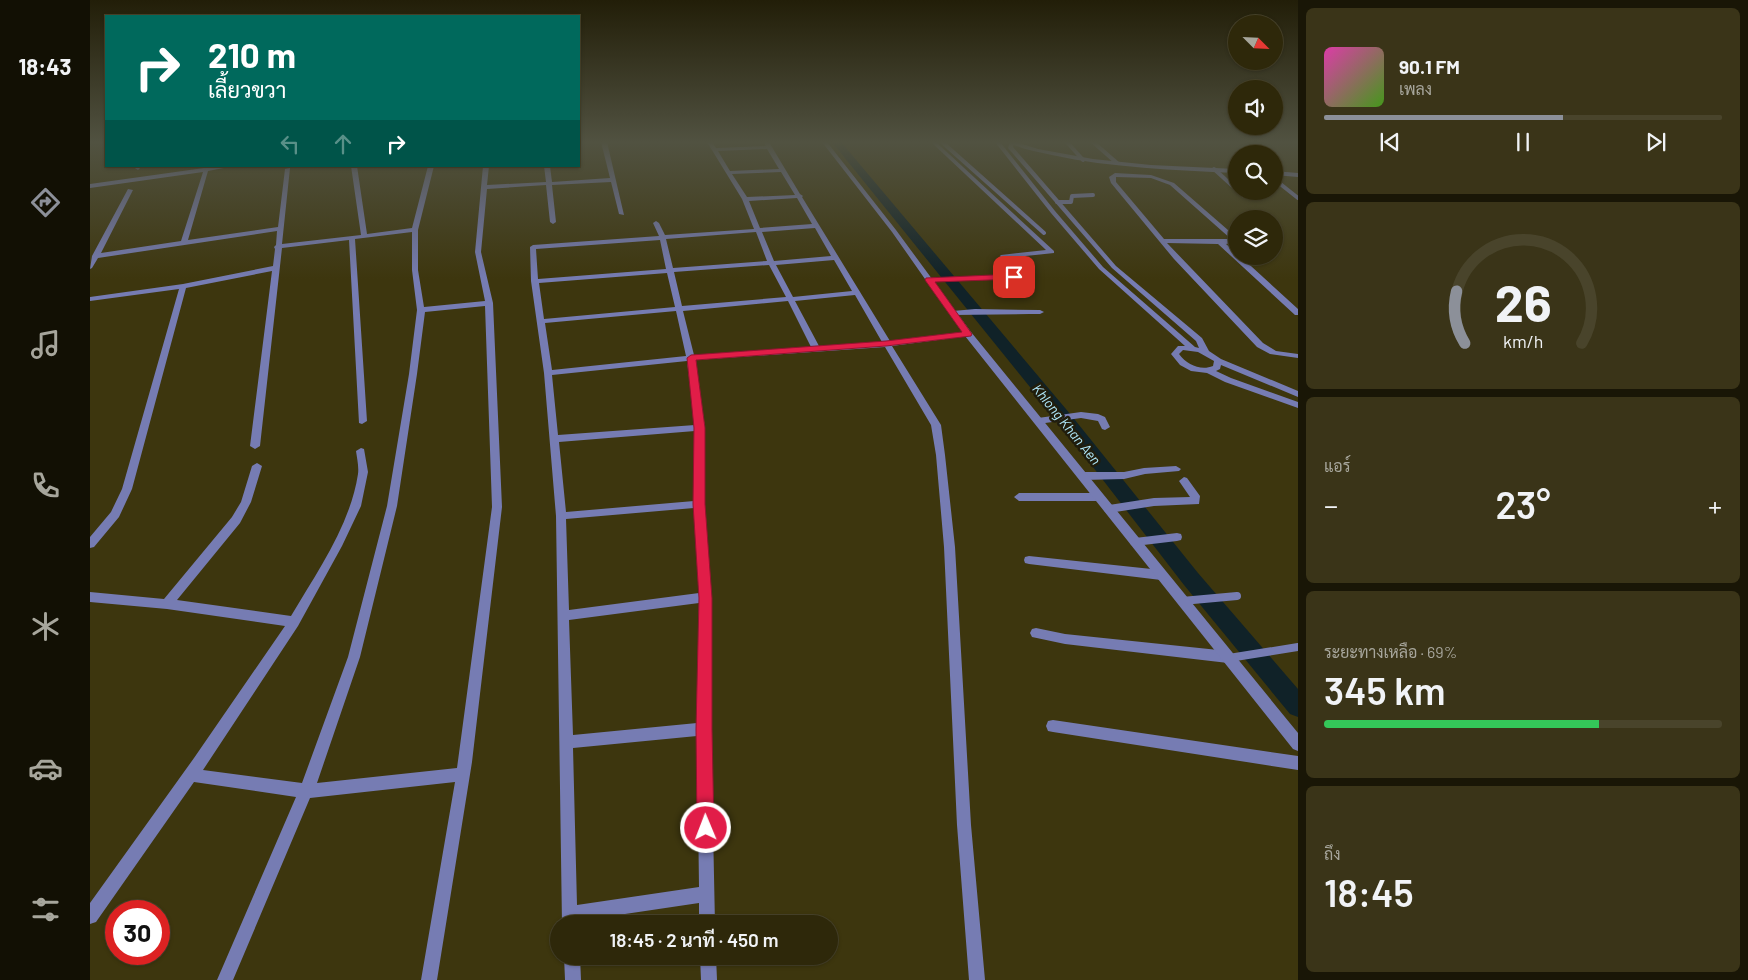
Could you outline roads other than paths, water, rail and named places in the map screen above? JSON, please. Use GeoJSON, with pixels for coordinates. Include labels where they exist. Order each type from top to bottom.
{"type":"FeatureCollection","features":[{"type":"Feature","properties":{"kind":"street"},"geometry":{"type":"LineString","coordinates":[[184,243],[201,188]]}},
{"type":"Feature","properties":{"kind":"street"},"geometry":{"type":"LineString","coordinates":[[255,446],[285,188]]}},
{"type":"Feature","properties":{"kind":"street"},"geometry":{"type":"LineString","coordinates":[[357,188],[364,235]]}},
{"type":"Feature","properties":{"kind":"street"},"geometry":{"type":"LineString","coordinates":[[225,980],[306,791],[354,657],[392,506],[413,374],[421,310],[415,270],[415,230],[426,188]]}},
{"type":"Feature","properties":{"kind":"street"},"geometry":{"type":"LineString","coordinates":[[429,980],[463,774],[497,507],[489,303],[478,252],[484,188]]}},
{"type":"Feature","properties":{"kind":"street"},"geometry":{"type":"LineString","coordinates":[[549,188],[553,222]]}},
{"type":"Feature","properties":{"kind":"street"},"geometry":{"type":"LineString","coordinates":[[615,188],[622,214]]}},
{"type":"Feature","properties":{"kind":"street"},"geometry":{"type":"LineString","coordinates":[[738,188],[745,199],[772,264],[816,348]]}},
{"type":"Feature","properties":{"kind":"street"},"geometry":{"type":"LineString","coordinates":[[795,188],[834,258],[858,293],[886,344],[936,425],[942,459],[949,533],[968,896],[977,980]]}},
{"type":"Feature","properties":{"kind":"street"},"geometry":{"type":"LineString","coordinates":[[860,188],[929,280],[957,312],[968,334],[1161,575],[1186,600],[1233,658],[1298,744]]}},
{"type":"Feature","properties":{"kind":"street"},"geometry":{"type":"LineString","coordinates":[[929,280],[1016,276],[1003,256],[1052,252],[982,188]]}},
{"type":"Feature","properties":{"kind":"street"},"geometry":{"type":"LineString","coordinates":[[1034,188],[1101,268],[1192,348]]}},
{"type":"Feature","properties":{"kind":"street"},"geometry":{"type":"LineString","coordinates":[[1045,188],[1114,267],[1199,340],[1206,352]]}},
{"type":"Feature","properties":{"kind":"street"},"geometry":{"type":"LineString","coordinates":[[1118,188],[1176,258],[1266,350],[1280,355],[1298,356]]}},
{"type":"Feature","properties":{"kind":"street"},"geometry":{"type":"LineString","coordinates":[[1162,241],[1220,242],[1234,241],[1235,239],[1176,188]]}},
{"type":"Feature","properties":{"kind":"street"},"geometry":{"type":"LineString","coordinates":[[90,267],[130,190]]}},
{"type":"Feature","properties":{"kind":"street"},"geometry":{"type":"LineString","coordinates":[[745,199],[800,196]]}},
{"type":"Feature","properties":{"kind":"street"},"geometry":{"type":"LineString","coordinates":[[1053,212],[1065,212]]}},
{"type":"Feature","properties":{"kind":"street"},"geometry":{"type":"LineString","coordinates":[[656,223],[662,236],[691,358],[700,428],[699,504],[705,598],[704,729],[707,915]]}},
{"type":"Feature","properties":{"kind":"street"},"geometry":{"type":"LineString","coordinates":[[570,915],[561,516],[548,373],[535,281],[533,247],[817,226]]}},
{"type":"Feature","properties":{"kind":"street"},"geometry":{"type":"LineString","coordinates":[[95,256],[280,228]]}},
{"type":"Feature","properties":{"kind":"street"},"geometry":{"type":"LineString","coordinates":[[277,247],[415,230]]}},
{"type":"Feature","properties":{"kind":"street"},"geometry":{"type":"LineString","coordinates":[[352,238],[362,421]]}},
{"type":"Feature","properties":{"kind":"street"},"geometry":{"type":"LineString","coordinates":[[1220,242],[1298,313]]}},
{"type":"Feature","properties":{"kind":"street"},"geometry":{"type":"LineString","coordinates":[[535,281],[834,258]]}},
{"type":"Feature","properties":{"kind":"street"},"geometry":{"type":"LineString","coordinates":[[1101,268],[1114,267]]}},
{"type":"Feature","properties":{"kind":"street"},"geometry":{"type":"LineString","coordinates":[[90,299],[183,286],[275,268]]}},
{"type":"Feature","properties":{"kind":"street"},"geometry":{"type":"LineString","coordinates":[[90,544],[115,514],[127,489],[183,286]]}},
{"type":"Feature","properties":{"kind":"street"},"geometry":{"type":"LineString","coordinates":[[542,322],[858,293]]}},
{"type":"Feature","properties":{"kind":"street"},"geometry":{"type":"LineString","coordinates":[[421,310],[489,303]]}},
{"type":"Feature","properties":{"kind":"street"},"geometry":{"type":"LineString","coordinates":[[957,312],[1040,312]]}},
{"type":"Feature","properties":{"kind":"street"},"geometry":{"type":"LineString","coordinates":[[548,373],[691,358],[886,344],[968,334]]}},
{"type":"Feature","properties":{"kind":"street"},"geometry":{"type":"LineString","coordinates":[[1298,394],[1218,361],[1206,352],[1192,348],[1181,348],[1175,354],[1177,359],[1189,367],[1210,371],[1228,380],[1298,405]]}},
{"type":"Feature","properties":{"kind":"street"},"geometry":{"type":"LineString","coordinates":[[1210,371],[1217,367],[1218,361]]}},
{"type":"Feature","properties":{"kind":"street"},"geometry":{"type":"LineString","coordinates":[[1038,421],[1075,416],[1098,417],[1102,420],[1105,427]]}},
{"type":"Feature","properties":{"kind":"street"},"geometry":{"type":"LineString","coordinates":[[553,439],[700,428]]}},
{"type":"Feature","properties":{"kind":"street"},"geometry":{"type":"LineString","coordinates":[[90,916],[191,775],[294,622],[337,546],[356,506],[364,472],[361,451]]}},
{"type":"Feature","properties":{"kind":"street"},"geometry":{"type":"LineString","coordinates":[[167,604],[236,520],[246,502],[257,466]]}},
{"type":"Feature","properties":{"kind":"street"},"geometry":{"type":"LineString","coordinates":[[1083,476],[1140,474],[1144,471],[1176,468]]}},
{"type":"Feature","properties":{"kind":"street"},"geometry":{"type":"LineString","coordinates":[[1109,509],[1154,502],[1195,501],[1195,496],[1184,481]]}},
{"type":"Feature","properties":{"kind":"street"},"geometry":{"type":"LineString","coordinates":[[1019,497],[1099,497]]}},
{"type":"Feature","properties":{"kind":"street"},"geometry":{"type":"LineString","coordinates":[[561,516],[699,504]]}},
{"type":"Feature","properties":{"kind":"street"},"geometry":{"type":"LineString","coordinates":[[1135,542],[1177,537]]}},
{"type":"Feature","properties":{"kind":"street"},"geometry":{"type":"LineString","coordinates":[[1029,560],[1161,575]]}},
{"type":"Feature","properties":{"kind":"street"},"geometry":{"type":"LineString","coordinates":[[90,597],[167,604],[294,622]]}},
{"type":"Feature","properties":{"kind":"street"},"geometry":{"type":"LineString","coordinates":[[563,616],[705,598]]}},
{"type":"Feature","properties":{"kind":"street"},"geometry":{"type":"LineString","coordinates":[[1036,634],[1233,658]]}},
{"type":"Feature","properties":{"kind":"street"},"geometry":{"type":"LineString","coordinates":[[1054,726],[1298,763]]}},
{"type":"Feature","properties":{"kind":"street"},"geometry":{"type":"LineString","coordinates":[[566,742],[704,729]]}},
{"type":"Feature","properties":{"kind":"street"},"geometry":{"type":"LineString","coordinates":[[191,775],[306,791],[463,774]]}},
{"type":"Feature","properties":{"kind":"street"},"geometry":{"type":"LineString","coordinates":[[592,915],[706,894]]}},
{"type":"Feature","properties":{"kind":"street"},"geometry":{"type":"LineString","coordinates":[[572,965],[573,980]]}},
{"type":"Feature","properties":{"kind":"street"},"geometry":{"type":"LineString","coordinates":[[708,965],[709,980]]}},
{"type":"Feature","properties":{"kind":"lane"},"geometry":{"type":"LineString","coordinates":[[993,188],[1044,233]]}},
{"type":"Feature","properties":{"kind":"lane"},"geometry":{"type":"LineString","coordinates":[[1285,188],[1298,198]]}},
{"type":"Feature","properties":{"kind":"lane"},"geometry":{"type":"LineString","coordinates":[[1057,202],[1071,202],[1072,196],[1093,195]]}},
{"type":"Feature","properties":{"kind":"lane"},"geometry":{"type":"LineString","coordinates":[[1186,600],[1232,597]]}},
{"type":"Feature","properties":{"kind":"lane"},"geometry":{"type":"LineString","coordinates":[[1233,658],[1298,647]]}},
{"type":"Feature","properties":{"kind":"waterway","name":"Khlong Khan Aen"},"geometry":{"type":"LineString","coordinates":[[874,188],[1065,419],[1191,579],[1298,706]]}}]}
